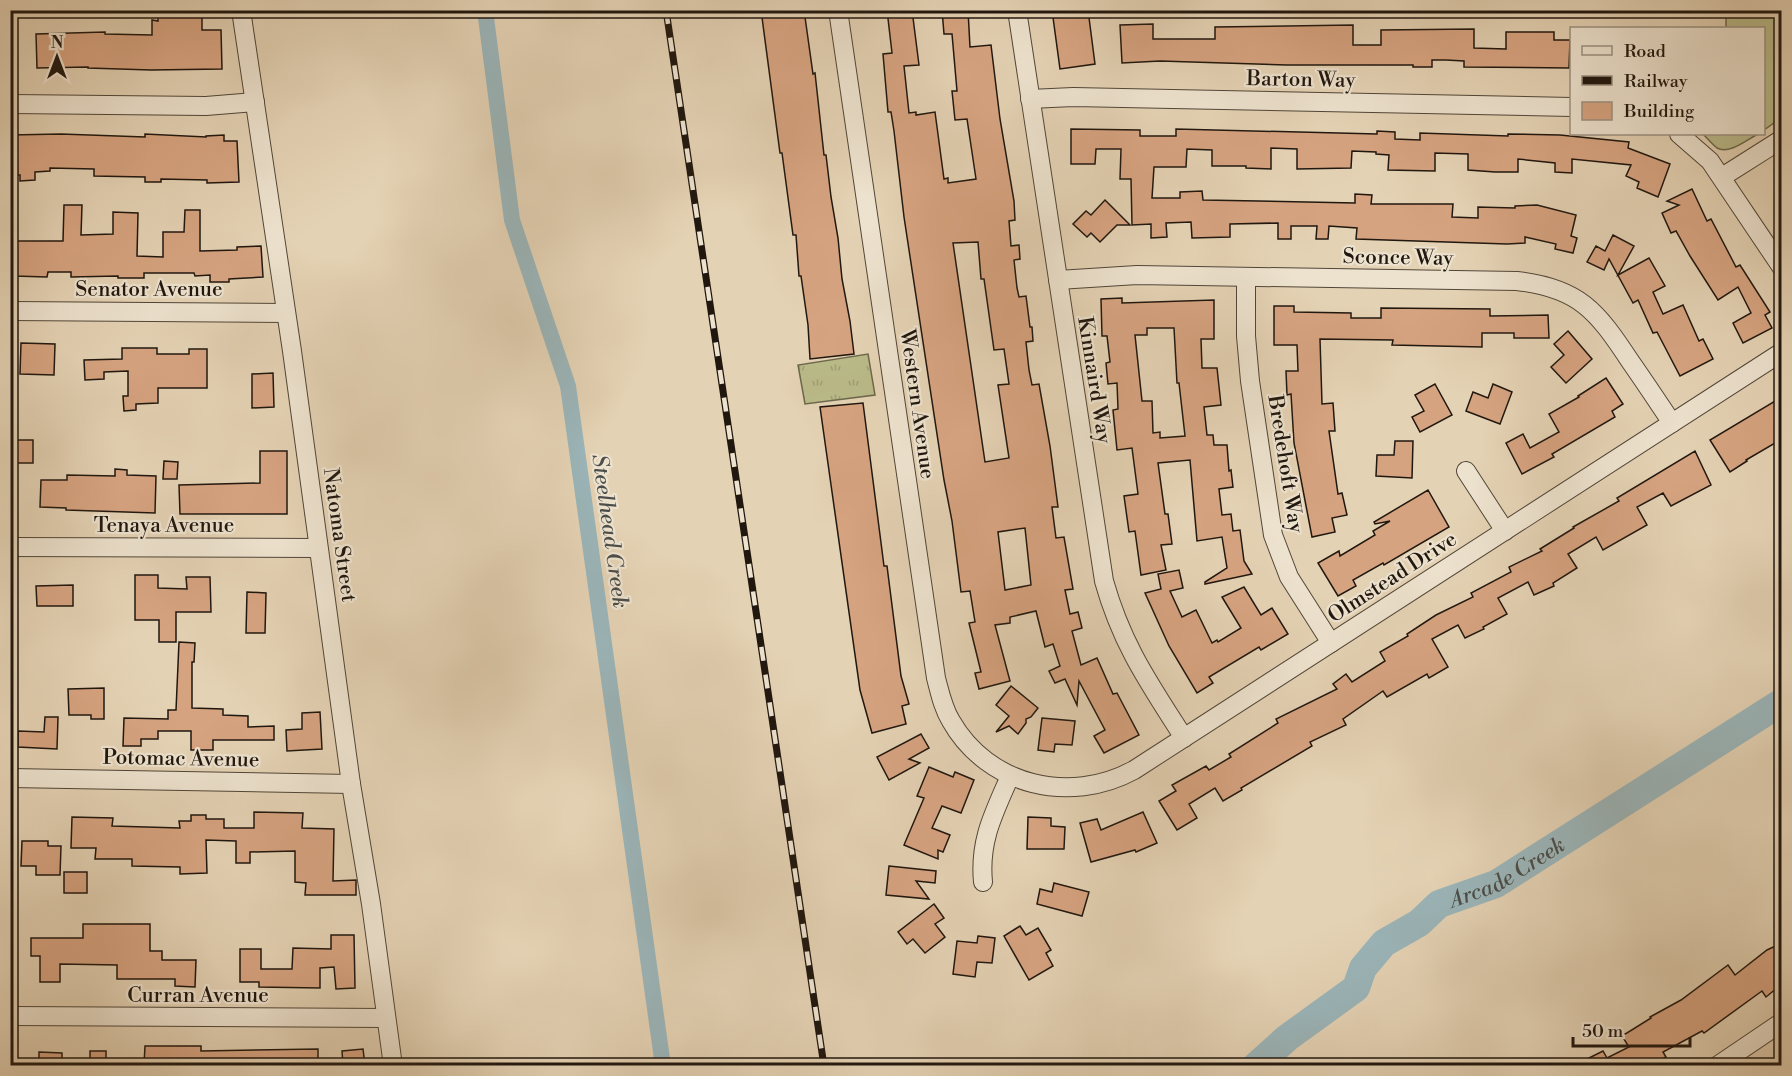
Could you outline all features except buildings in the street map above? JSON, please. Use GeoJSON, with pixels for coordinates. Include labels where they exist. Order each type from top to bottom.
{"type":"FeatureCollection","features":[{"type":"Feature","properties":{"kind":"street","name":"Natoma Street"},"geometry":{"type":"LineString","coordinates":[[241,10],[393,1065]]}},
{"type":"Feature","properties":{"kind":"street","name":"Western Avenue"},"geometry":{"type":"LineString","coordinates":[[838,10],[936,678],[951,721],[964,740],[989,764],[1010,776]]}},
{"type":"Feature","properties":{"kind":"street","name":"Kinnaird Way"},"geometry":{"type":"LineString","coordinates":[[1017,10],[1104,581],[1113,613],[1126,644],[1142,674],[1184,738]]}},
{"type":"Feature","properties":{"kind":"street","name":"Barton Way"},"geometry":{"type":"LineString","coordinates":[[1030,99],[1084,97],[1570,107]]}},
{"type":"Feature","properties":{"kind":"street"},"geometry":{"type":"LineString","coordinates":[[10,104],[206,106],[255,102]]}},
{"type":"Feature","properties":{"kind":"street"},"geometry":{"type":"LineString","coordinates":[[1680,135],[1710,161],[1782,268]]}},
{"type":"Feature","properties":{"kind":"street"},"geometry":{"type":"LineString","coordinates":[[1722,177],[1782,139]]}},
{"type":"Feature","properties":{"kind":"street","name":"Sconce Way"},"geometry":{"type":"LineString","coordinates":[[1058,280],[1137,275],[1517,281],[1552,287],[1578,300],[1601,320],[1672,423]]}},
{"type":"Feature","properties":{"kind":"street","name":"Bredehoft Way"},"geometry":{"type":"LineString","coordinates":[[1246,277],[1246,336],[1250,381],[1273,536],[1289,577],[1331,643]]}},
{"type":"Feature","properties":{"kind":"street","name":"Senator Avenue"},"geometry":{"type":"LineString","coordinates":[[10,311],[286,313]]}},
{"type":"Feature","properties":{"kind":"street","name":"Olmstead Drive"},"geometry":{"type":"LineString","coordinates":[[1010,776],[1033,784],[1056,788],[1079,788],[1102,784],[1134,770],[1782,352]]}},
{"type":"Feature","properties":{"kind":"street"},"geometry":{"type":"LineString","coordinates":[[1466,471],[1504,531]]}},
{"type":"Feature","properties":{"kind":"street","name":"Tenaya Avenue"},"geometry":{"type":"LineString","coordinates":[[10,547],[318,548]]}},
{"type":"Feature","properties":{"kind":"street"},"geometry":{"type":"LineString","coordinates":[[983,882],[982,857],[986,832],[1010,776]]}},
{"type":"Feature","properties":{"kind":"street","name":"Potomac Avenue"},"geometry":{"type":"LineString","coordinates":[[10,778],[351,784]]}},
{"type":"Feature","properties":{"kind":"street","name":"Curran Avenue"},"geometry":{"type":"LineString","coordinates":[[10,1016],[386,1018]]}},
{"type":"Feature","properties":{"kind":"street"},"geometry":{"type":"LineString","coordinates":[[1717,1065],[1782,1022]]}},
{"type":"Feature","properties":{"kind":"green space"},"geometry":{"type":"Polygon","coordinates":[[[1726,11],[1781,11],[1781,118],[1765,129],[1765,27],[1726,27],[1726,11]]]}},
{"type":"Feature","properties":{"kind":"green space"},"geometry":{"type":"Polygon","coordinates":[[[1704,135],[1756,135],[1733,148],[1722,150],[1704,135]]]}},
{"type":"Feature","properties":{"kind":"green space"},"geometry":{"type":"Polygon","coordinates":[[[868,354],[875,395],[805,404],[798,365],[868,354]]]}},
{"type":"Feature","properties":{"kind":"waterway","name":"Steelhead Creek"},"geometry":{"type":"LineString","coordinates":[[485,10],[512,220],[568,386],[663,1066]]}},
{"type":"Feature","properties":{"kind":"waterway","name":"Arcade Creek"},"geometry":{"type":"LineString","coordinates":[[1256,1066],[1287,1038],[1356,988],[1363,968],[1384,943],[1419,923],[1439,904],[1496,884],[1782,702]]}},
{"type":"Feature","properties":{"kind":"railway"},"geometry":{"type":"LineString","coordinates":[[666,10],[824,1066]]}}]}
